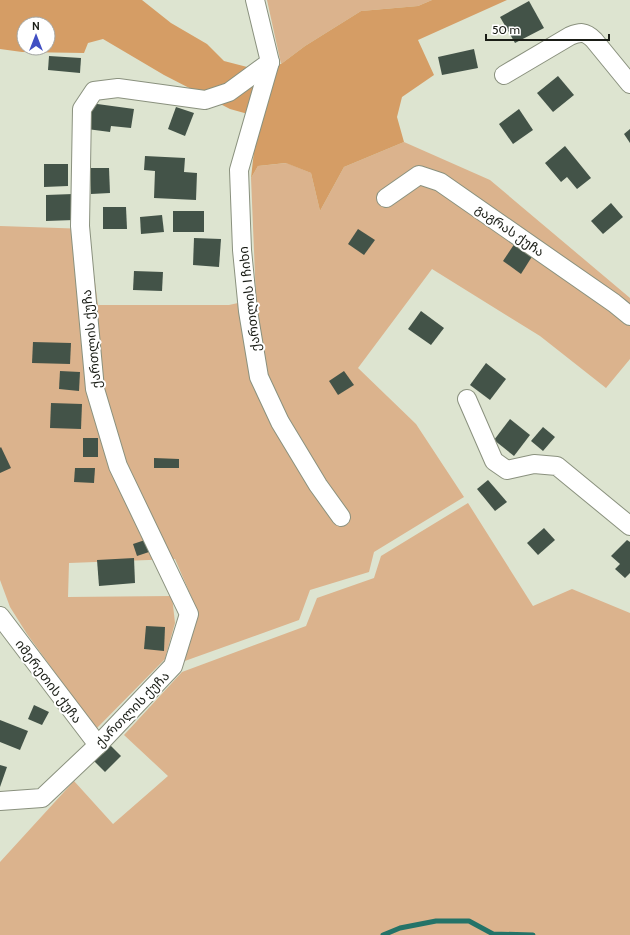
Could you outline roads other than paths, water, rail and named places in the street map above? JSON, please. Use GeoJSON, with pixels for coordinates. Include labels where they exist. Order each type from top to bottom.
{"type":"FeatureCollection","features":[{"type":"Feature","properties":{"kind":"street"},"geometry":{"type":"LineString","coordinates":[[255,0],[270,62]]}},
{"type":"Feature","properties":{"kind":"street"},"geometry":{"type":"LineString","coordinates":[[504,75],[570,36],[580,32],[587,34],[594,40],[630,84]]}},
{"type":"Feature","properties":{"kind":"street","name":"ქართლის I ჩიხი"},"geometry":{"type":"LineString","coordinates":[[270,62],[239,170],[242,250],[248,310],[259,377],[280,422],[318,485],[341,517]]}},
{"type":"Feature","properties":{"kind":"street","name":"ქართლის ქუჩა"},"geometry":{"type":"LineString","coordinates":[[0,801],[42,798],[98,745],[172,666],[189,614],[118,466],[95,389],[80,226],[82,110],[94,91],[118,88],[205,100],[229,92],[270,62]]}},
{"type":"Feature","properties":{"kind":"street","name":"გაგრას ქუჩა"},"geometry":{"type":"LineString","coordinates":[[386,198],[419,176],[440,182],[614,303],[630,316]]}},
{"type":"Feature","properties":{"kind":"street"},"geometry":{"type":"LineString","coordinates":[[467,399],[494,461],[507,470],[534,464],[557,466],[630,526]]}},
{"type":"Feature","properties":{"kind":"street","name":"იმერეთის ქუჩა"},"geometry":{"type":"LineString","coordinates":[[0,616],[98,745]]}},
{"type":"Feature","properties":{"kind":"waterway"},"geometry":{"type":"LineString","coordinates":[[383,935],[400,928],[436,921],[469,921],[493,934],[533,935]]}}]}
